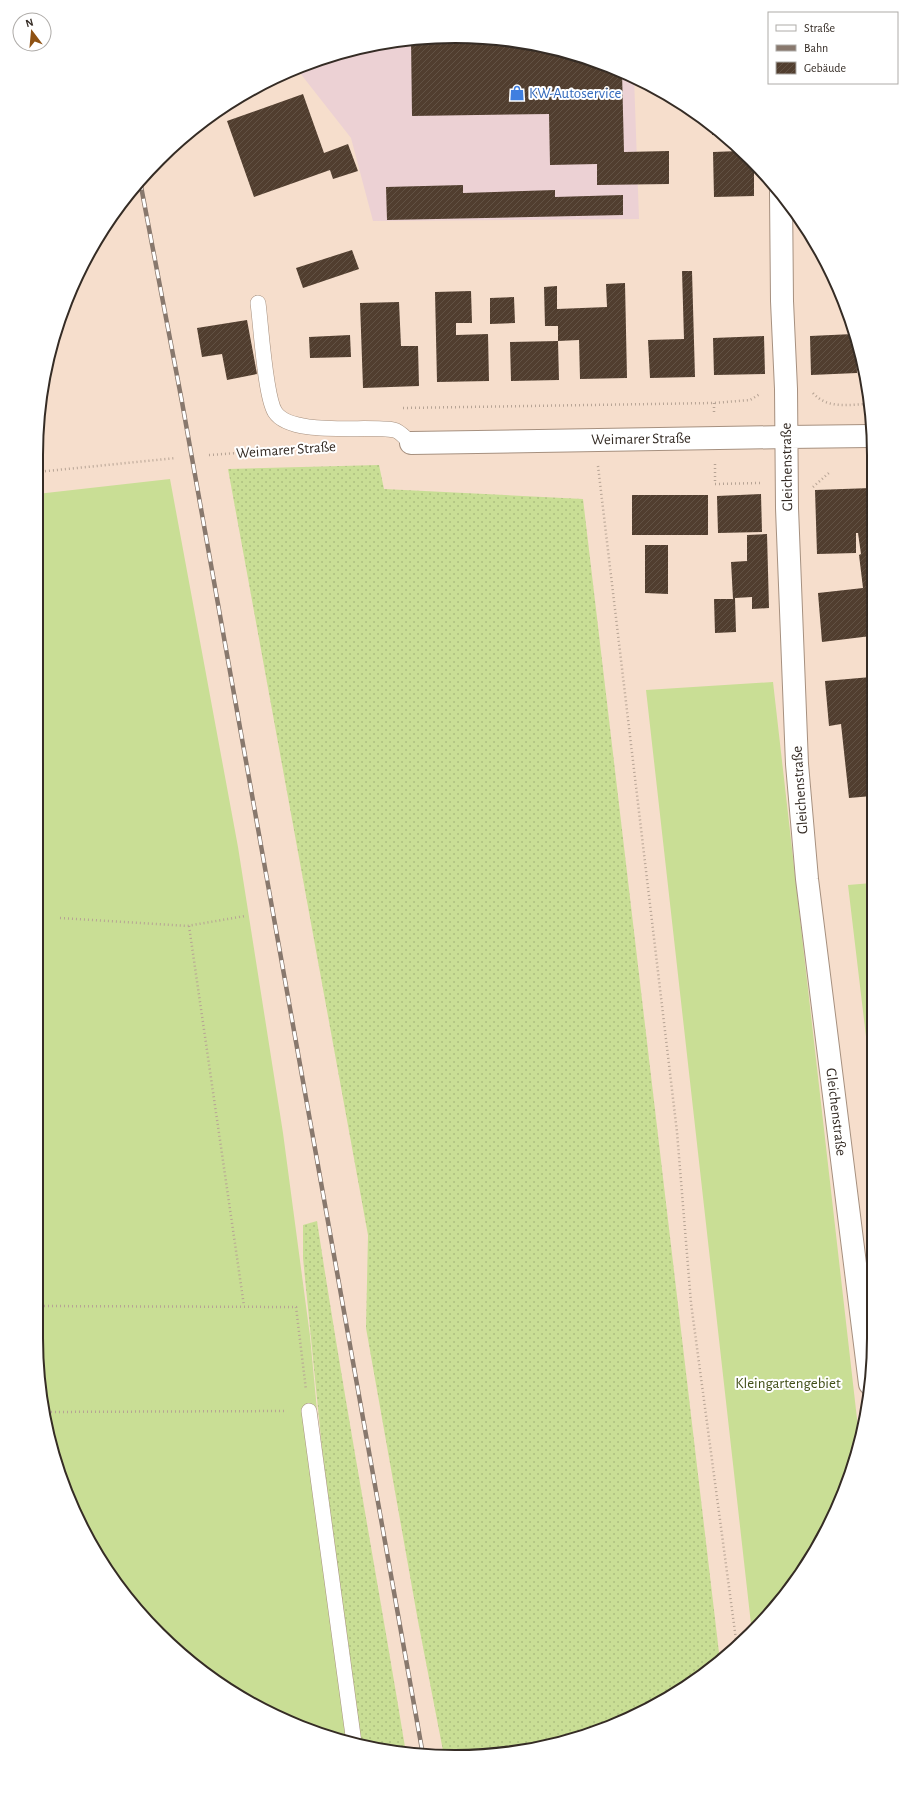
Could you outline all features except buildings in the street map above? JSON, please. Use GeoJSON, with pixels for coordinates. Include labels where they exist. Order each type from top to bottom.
{"type":"FeatureCollection","features":[{"type":"Feature","properties":{"kind":"street","name":"Gleichenstraße"},"geometry":{"type":"LineString","coordinates":[[781,203],[790,578],[797,764],[807,872],[866,1355]]}},
{"type":"Feature","properties":{"kind":"street","name":"Weimarer Straße"},"geometry":{"type":"LineString","coordinates":[[411,443],[866,436]]}},
{"type":"Feature","properties":{"kind":"lane"},"geometry":{"type":"LineString","coordinates":[[258,303],[269,392],[275,412],[286,421],[299,425],[325,428],[396,430],[411,443]]}},
{"type":"Feature","properties":{"kind":"lane"},"geometry":{"type":"LineString","coordinates":[[309,1411],[353,1737]]}},
{"type":"Feature","properties":{"kind":"path"},"geometry":{"type":"LineString","coordinates":[[810,388],[818,398],[830,405],[863,404]]}},
{"type":"Feature","properties":{"kind":"path"},"geometry":{"type":"LineString","coordinates":[[401,408],[714,403],[750,400],[761,393]]}},
{"type":"Feature","properties":{"kind":"path"},"geometry":{"type":"LineString","coordinates":[[595,440],[677,1132],[691,1303],[736,1639]]}},
{"type":"Feature","properties":{"kind":"path","name":"Weimarer Straße"},"geometry":{"type":"LineString","coordinates":[[209,455],[301,449]]}},
{"type":"Feature","properties":{"kind":"path"},"geometry":{"type":"LineString","coordinates":[[43,471],[176,458]]}},
{"type":"Feature","properties":{"kind":"path"},"geometry":{"type":"LineString","coordinates":[[812,488],[830,472]]}},
{"type":"Feature","properties":{"kind":"path"},"geometry":{"type":"LineString","coordinates":[[60,918],[189,926],[245,916]]}},
{"type":"Feature","properties":{"kind":"path"},"geometry":{"type":"LineString","coordinates":[[189,926],[244,1306]]}},
{"type":"Feature","properties":{"kind":"path"},"geometry":{"type":"LineString","coordinates":[[43,1306],[296,1307],[309,1411],[50,1412]]}},
{"type":"Feature","properties":{"kind":"shaded area"},"geometry":{"type":"Polygon","coordinates":[[[455,43],[482,44],[535,51],[562,57],[613,74],[634,84],[639,219],[373,221],[351,138],[300,73],[348,57],[375,51],[428,44],[455,43]]]}},
{"type":"Feature","properties":{"kind":"green space"},"geometry":{"type":"Polygon","coordinates":[[[379,465],[384,489],[583,499],[719,1654],[684,1681],[637,1708],[613,1719],[562,1736],[509,1746],[482,1749],[443,1750],[418,1621],[366,1328],[368,1235],[228,469],[379,465]]]}},
{"type":"Feature","properties":{"kind":"green space"},"geometry":{"type":"Polygon","coordinates":[[[170,479],[238,847],[283,1133],[310,1336],[326,1506],[355,1738],[297,1719],[273,1708],[226,1681],[183,1648],[145,1610],[112,1567],[85,1520],[74,1496],[57,1445],[47,1392],[43,1338],[43,493],[170,479]]]}},
{"type":"Feature","properties":{"kind":"green space","name":"Kleingartengebiet"},"geometry":{"type":"Polygon","coordinates":[[[773,682],[858,1424],[845,1470],[836,1496],[825,1520],[798,1567],[765,1610],[751,1624],[646,690],[773,682]]]}},
{"type":"Feature","properties":{"kind":"green space"},"geometry":{"type":"Polygon","coordinates":[[[867,883],[867,1045],[848,885],[867,883]]]}},
{"type":"Feature","properties":{"kind":"green space"},"geometry":{"type":"Polygon","coordinates":[[[317,1221],[338,1354],[405,1746],[359,1738],[329,1519],[303,1258],[303,1225],[317,1221]]]}},
{"type":"Feature","properties":{"kind":"railway"},"geometry":{"type":"LineString","coordinates":[[141,188],[182,402],[422,1748]]}},
{"type":"Feature","properties":{"kind":"place","name":"KW-Autoservice"},"geometry":{"type":"Point","coordinates":[517,93]}}]}
